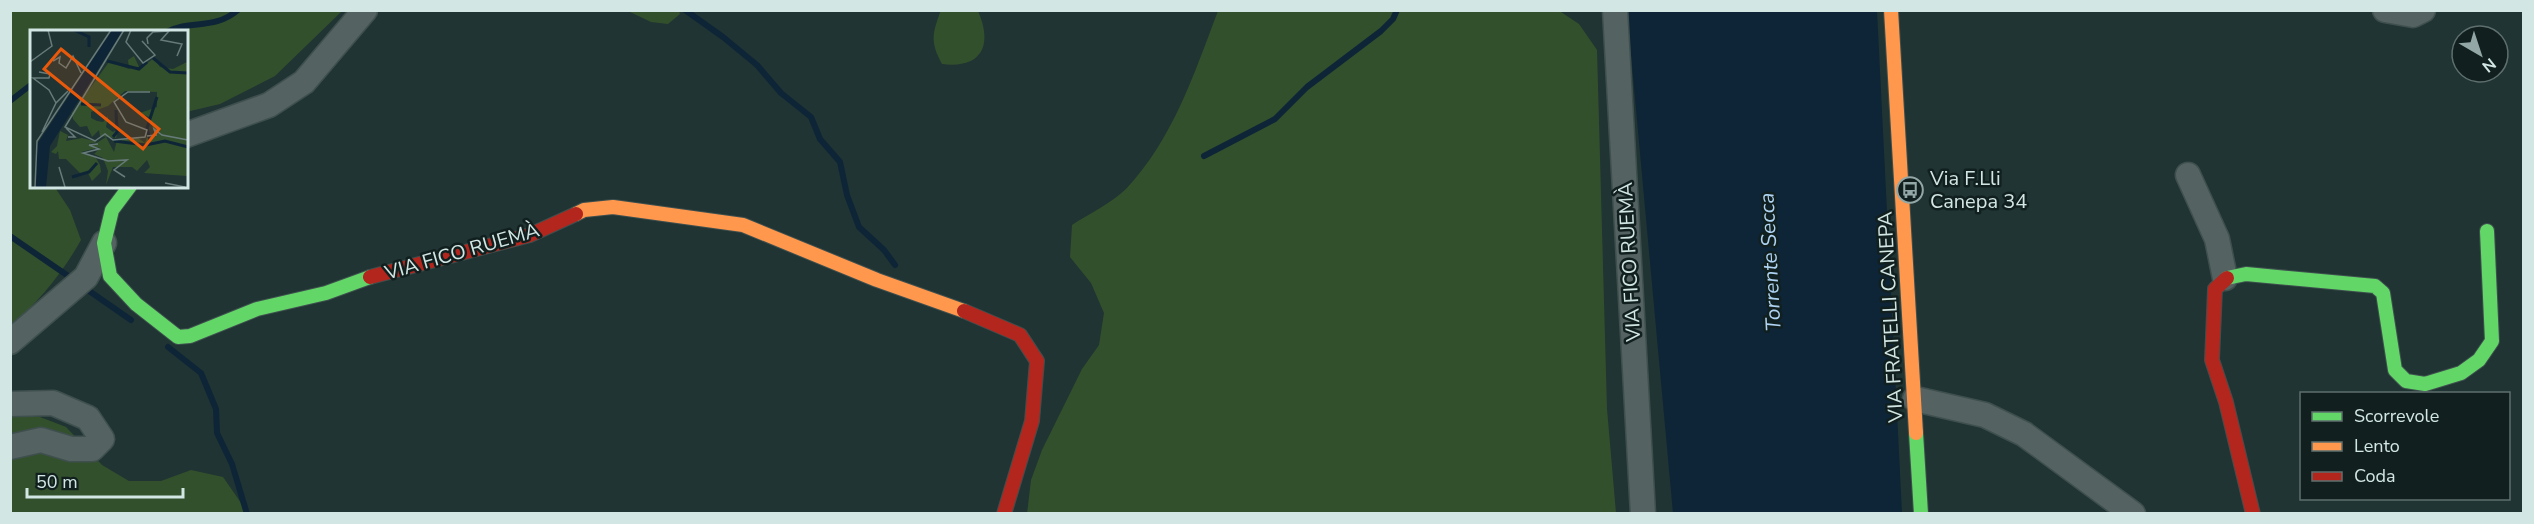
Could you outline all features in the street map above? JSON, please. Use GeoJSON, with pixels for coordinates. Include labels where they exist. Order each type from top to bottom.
{"type":"FeatureCollection","features":[{"type":"Feature","properties":{"kind":"street"},"geometry":{"type":"LineString","coordinates":[[188,134],[269,105],[303,82],[365,10]]}},
{"type":"Feature","properties":{"kind":"street","name":"VIA FICO RUEMÀ"},"geometry":{"type":"LineString","coordinates":[[1615,10],[1643,513]]}},
{"type":"Feature","properties":{"kind":"street","name":"VIA FRATELLI CANEPA"},"geometry":{"type":"LineString","coordinates":[[1891,10],[1921,513]]}},
{"type":"Feature","properties":{"kind":"street"},"geometry":{"type":"LineString","coordinates":[[2385,10],[2413,15],[2423,10]]}},
{"type":"Feature","properties":{"kind":"street"},"geometry":{"type":"LineString","coordinates":[[2188,175],[2217,239],[2225,278]]}},
{"type":"Feature","properties":{"kind":"street","name":"VIA FICO RUEMÀ"},"geometry":{"type":"LineString","coordinates":[[128,188],[112,210],[104,243],[110,276],[136,304],[178,337],[190,336],[257,309],[326,293],[372,276],[530,235],[584,210],[613,207],[743,225],[877,280],[972,314],[1020,335],[1037,361],[1037,381],[1032,421],[1004,513]]}},
{"type":"Feature","properties":{"kind":"street"},"geometry":{"type":"LineString","coordinates":[[2253,513],[2226,402],[2212,360],[2214,289],[2225,278],[2247,274],[2375,286],[2383,293],[2395,370],[2406,381],[2426,384],[2461,373],[2479,360],[2492,341],[2487,231]]}},
{"type":"Feature","properties":{"kind":"street"},"geometry":{"type":"LineString","coordinates":[[10,342],[86,277],[104,243]]}},
{"type":"Feature","properties":{"kind":"street"},"geometry":{"type":"LineString","coordinates":[[1915,399],[1985,415],[2025,434],[2133,513]]}},
{"type":"Feature","properties":{"kind":"street"},"geometry":{"type":"LineString","coordinates":[[10,404],[52,403],[88,418],[102,438],[92,449],[71,449],[41,440],[10,447]]}},
{"type":"Feature","properties":{"kind":"green space"},"geometry":{"type":"Polygon","coordinates":[[[11,10],[342,10],[275,76],[220,104],[188,112],[188,30],[30,30],[30,188],[55,188],[70,210],[81,240],[50,286],[11,325],[11,10]]]}},
{"type":"Feature","properties":{"kind":"green space"},"geometry":{"type":"Polygon","coordinates":[[[941,10],[978,11],[984,44],[981,52],[967,63],[942,64],[934,44],[936,25],[941,10]]]}},
{"type":"Feature","properties":{"kind":"green space"},"geometry":{"type":"Polygon","coordinates":[[[1558,10],[1579,24],[1597,50],[1607,409],[1616,513],[1027,514],[1031,480],[1042,450],[1082,369],[1099,345],[1104,313],[1091,283],[1070,257],[1072,225],[1121,194],[1157,149],[1181,105],[1218,11],[1558,10]]]}},
{"type":"Feature","properties":{"kind":"green space"},"geometry":{"type":"Polygon","coordinates":[[[628,11],[679,11],[680,14],[668,24],[651,22],[628,11]]]}},
{"type":"Feature","properties":{"kind":"green space"},"geometry":{"type":"Polygon","coordinates":[[[10,415],[40,417],[66,427],[102,465],[129,481],[161,481],[191,470],[223,477],[248,513],[11,513],[10,415]]]}},
{"type":"Feature","properties":{"kind":"water","name":"Torrente Secca"},"geometry":{"type":"Polygon","coordinates":[[[1627,11],[1877,11],[1902,513],[1673,513],[1627,11]]]}},
{"type":"Feature","properties":{"kind":"waterway"},"geometry":{"type":"LineString","coordinates":[[172,30],[211,23],[238,10]]}},
{"type":"Feature","properties":{"kind":"waterway"},"geometry":{"type":"LineString","coordinates":[[685,10],[757,65],[781,93],[811,117],[820,139],[840,162],[847,195],[859,227],[884,250],[895,265]]}},
{"type":"Feature","properties":{"kind":"waterway"},"geometry":{"type":"LineString","coordinates":[[1204,156],[1275,119],[1307,87],[1381,31],[1393,19],[1397,10]]}},
{"type":"Feature","properties":{"kind":"waterway"},"geometry":{"type":"LineString","coordinates":[[10,101],[30,86]]}},
{"type":"Feature","properties":{"kind":"waterway"},"geometry":{"type":"LineString","coordinates":[[10,236],[74,280]]}},
{"type":"Feature","properties":{"kind":"waterway"},"geometry":{"type":"LineString","coordinates":[[82,286],[131,320]]}},
{"type":"Feature","properties":{"kind":"waterway"},"geometry":{"type":"LineString","coordinates":[[168,347],[201,373],[216,409],[217,433],[232,464],[247,514]]}},
{"type":"Feature","properties":{"kind":"traffic: fast"},"geometry":{"type":"LineString","coordinates":[[128,188],[112,210],[104,243],[110,276],[136,304],[178,337],[190,336],[257,309],[326,293],[370,277]]}},
{"type":"Feature","properties":{"kind":"traffic: fast"},"geometry":{"type":"LineString","coordinates":[[2227,278],[2246,274],[2375,286],[2383,293],[2395,370],[2406,381],[2425,384],[2461,373],[2479,360],[2492,341],[2487,231]]}},
{"type":"Feature","properties":{"kind":"traffic: fast"},"geometry":{"type":"LineString","coordinates":[[1916,433],[1921,514]]}},
{"type":"Feature","properties":{"kind":"traffic: slow"},"geometry":{"type":"LineString","coordinates":[[1891,10],[1916,433]]}},
{"type":"Feature","properties":{"kind":"traffic: slow"},"geometry":{"type":"LineString","coordinates":[[576,214],[584,210],[613,207],[743,225],[877,280],[964,311]]}},
{"type":"Feature","properties":{"kind":"traffic: jam"},"geometry":{"type":"LineString","coordinates":[[370,277],[530,235],[576,214]]}},
{"type":"Feature","properties":{"kind":"traffic: jam"},"geometry":{"type":"LineString","coordinates":[[2227,278],[2215,289],[2212,360],[2226,402],[2253,514]]}},
{"type":"Feature","properties":{"kind":"traffic: jam"},"geometry":{"type":"LineString","coordinates":[[964,311],[1020,335],[1037,361],[1032,421],[1004,514]]}},
{"type":"Feature","properties":{"kind":"place","name":"Via F.Lli Canepa 34"},"geometry":{"type":"Point","coordinates":[1910,190]}}]}
